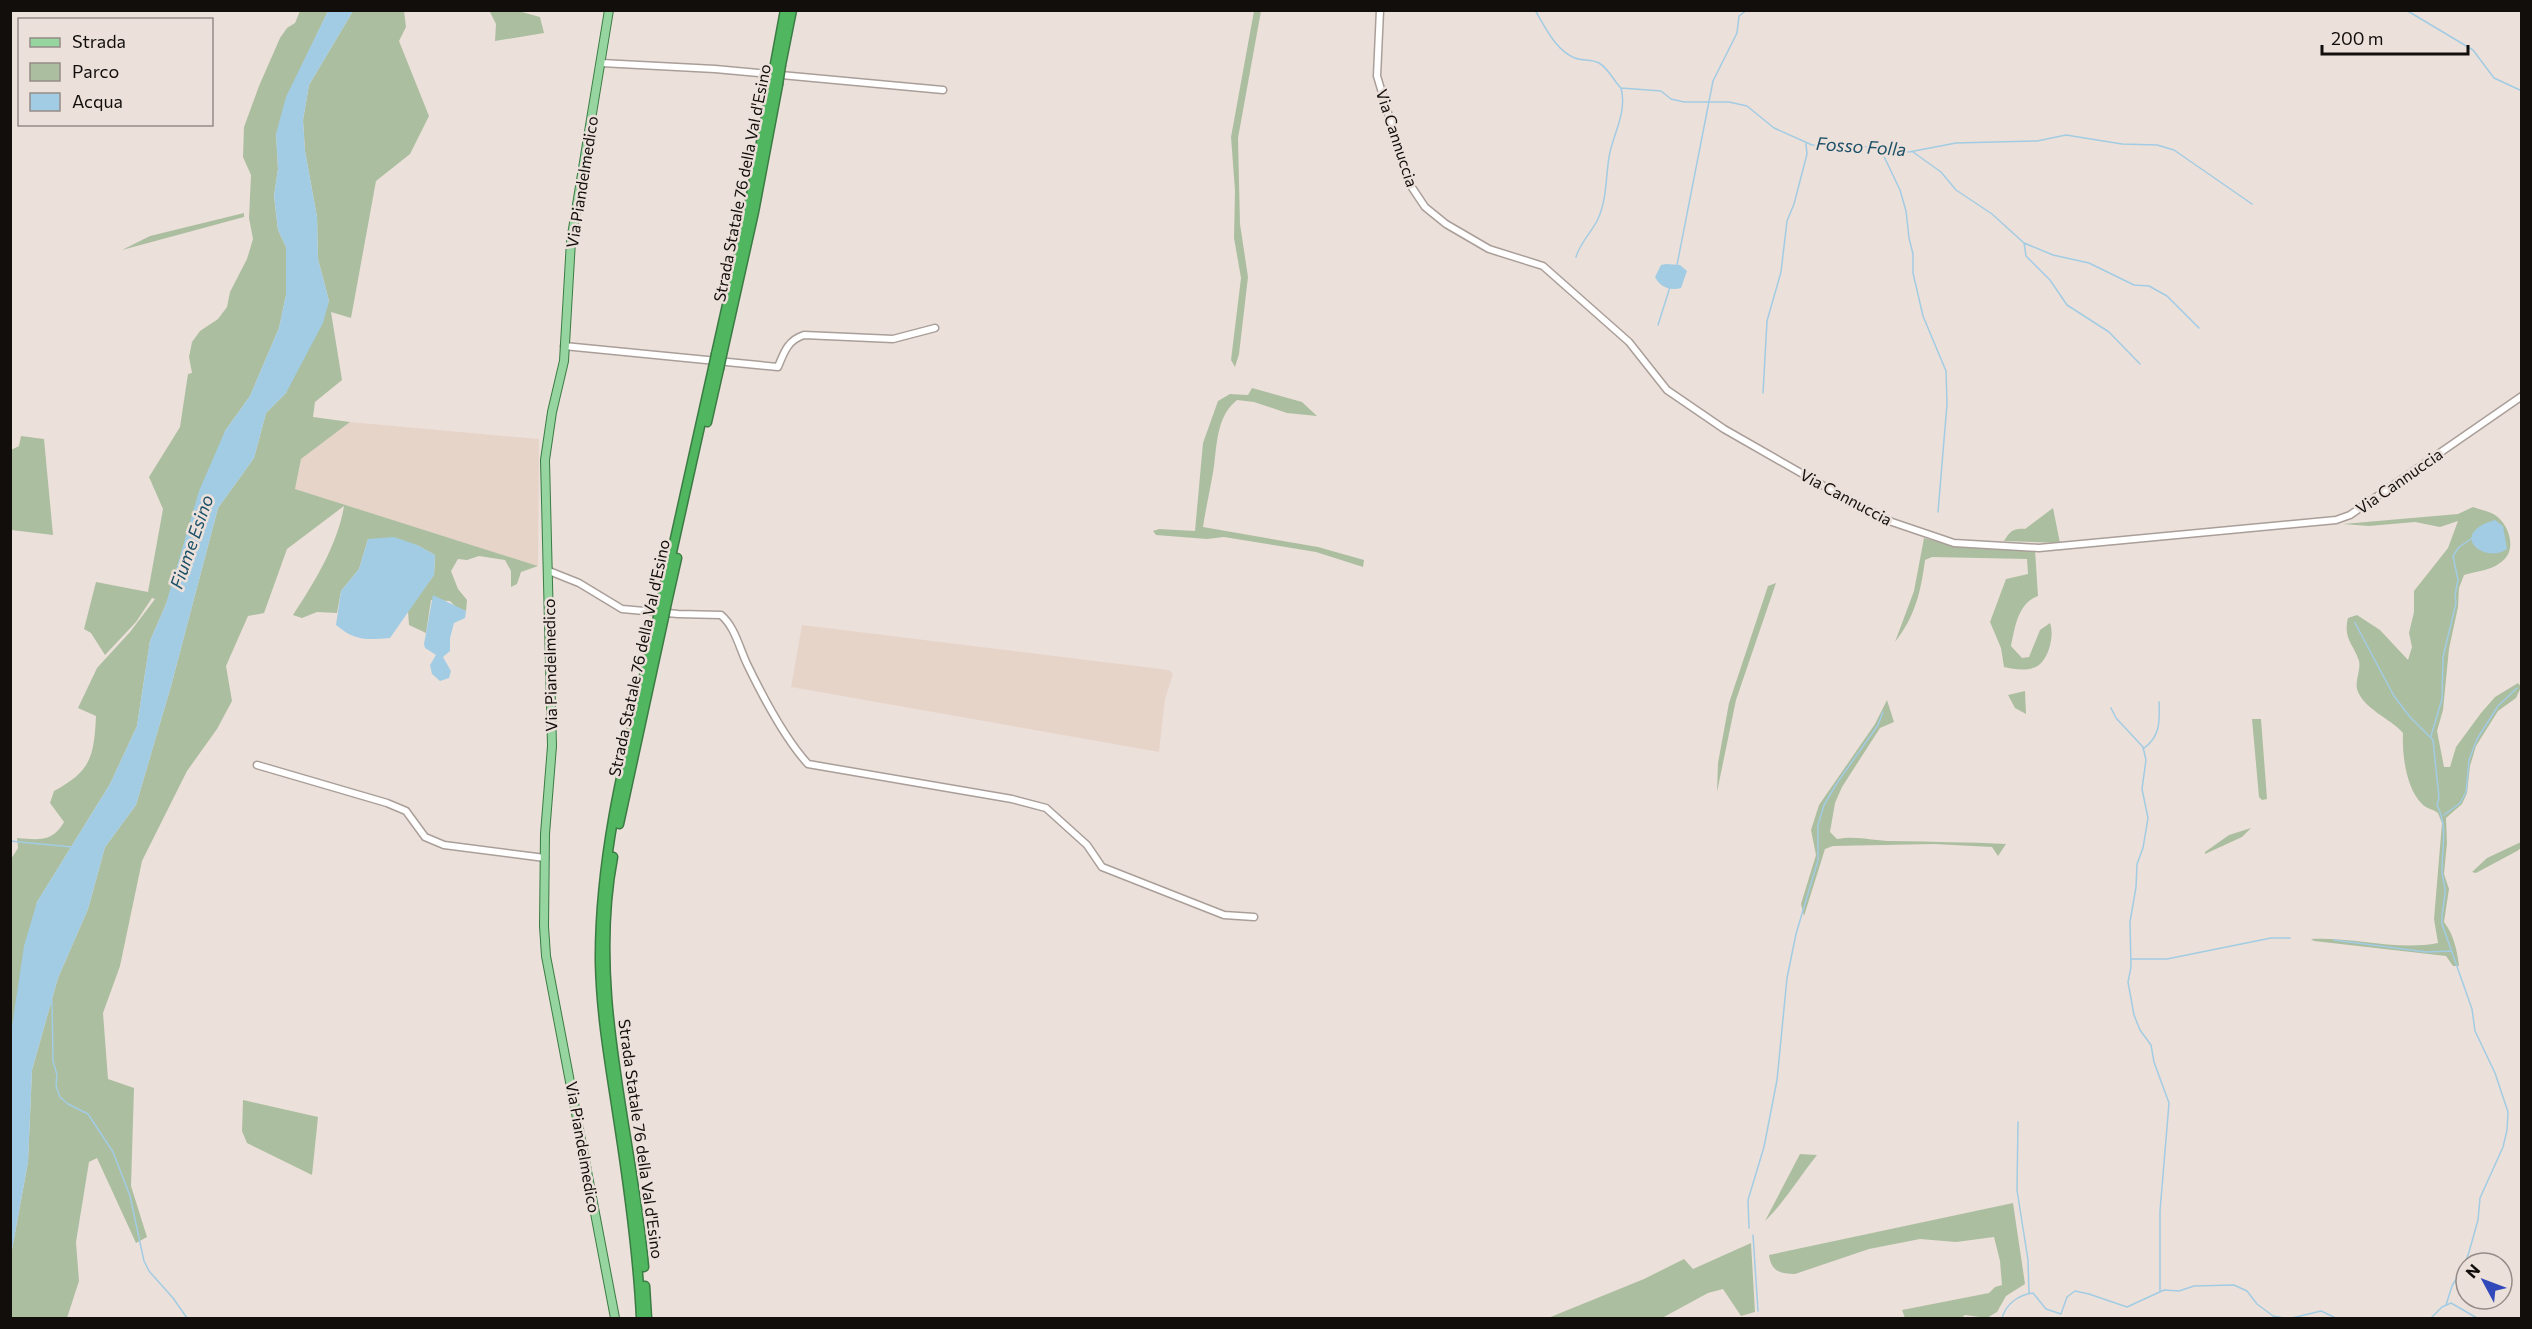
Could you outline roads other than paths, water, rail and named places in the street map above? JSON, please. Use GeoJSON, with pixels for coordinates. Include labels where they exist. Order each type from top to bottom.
{"type":"FeatureCollection","features":[{"type":"Feature","properties":{"kind":"highway","name":"Strada Statale 76 della Val d'Esino"},"geometry":{"type":"LineString","coordinates":[[647,1318],[640,1226],[612,1039],[608,995],[607,927],[612,861],[663,607],[719,354],[754,212],[785,10]]}},
{"type":"Feature","properties":{"kind":"highway","name":"Strada Statale 76 della Val d'Esino"},"geometry":{"type":"LineString","coordinates":[[778,65],[792,10]]}},
{"type":"Feature","properties":{"kind":"highway","name":"Strada Statale 76 della Val d'Esino"},"geometry":{"type":"LineString","coordinates":[[641,1318],[634,1226],[606,1050],[601,984],[600,926],[606,860],[661,617]]}},
{"type":"Feature","properties":{"kind":"main road","name":"Via Piandelmedico"},"geometry":{"type":"LineString","coordinates":[[609,10],[571,242],[564,346],[545,460],[552,746],[545,858],[544,926],[546,956],[615,1318]]}},
{"type":"Feature","properties":{"kind":"street","name":"Via Cannuccia"},"geometry":{"type":"LineString","coordinates":[[1380,10],[1377,76],[1409,183],[1425,207],[1446,224],[1489,249],[1543,266],[1629,342],[1667,390],[1724,429],[1892,522],[1930,536],[1954,543],[2038,548],[2336,520],[2350,515],[2522,396]]}},
{"type":"Feature","properties":{"kind":"street"},"geometry":{"type":"LineString","coordinates":[[601,63],[715,69],[942,90]]}},
{"type":"Feature","properties":{"kind":"street"},"geometry":{"type":"LineString","coordinates":[[564,346],[778,367],[785,349],[795,338],[804,334],[892,339],[935,328]]}},
{"type":"Feature","properties":{"kind":"street"},"geometry":{"type":"LineString","coordinates":[[549,571],[579,583],[622,609],[720,615],[730,623],[747,665],[808,764],[1011,799],[1046,808],[1087,845],[1102,867],[1224,915],[1254,917]]}},
{"type":"Feature","properties":{"kind":"street"},"geometry":{"type":"LineString","coordinates":[[257,765],[387,803],[406,811],[425,837],[444,845],[545,858]]}},
{"type":"Feature","properties":{"kind":"water","name":"Fiume Esino"},"geometry":{"type":"Polygon","coordinates":[[[328,11],[353,11],[309,85],[303,120],[305,151],[317,217],[318,259],[329,301],[323,323],[286,393],[266,413],[254,458],[218,508],[171,686],[136,805],[105,847],[88,909],[58,978],[32,1070],[28,1162],[11,1255],[10,1040],[24,946],[37,902],[110,784],[137,726],[150,641],[166,604],[199,491],[225,431],[250,396],[279,328],[286,295],[286,247],[278,230],[274,196],[278,169],[276,134],[286,97],[328,11]]]}},
{"type":"Feature","properties":{"kind":"water"},"geometry":{"type":"Polygon","coordinates":[[[1661,265],[1680,265],[1687,271],[1681,288],[1666,287],[1655,277],[1661,265]]]}},
{"type":"Feature","properties":{"kind":"water"},"geometry":{"type":"Polygon","coordinates":[[[2495,520],[2503,526],[2507,549],[2498,553],[2481,551],[2474,546],[2471,540],[2473,533],[2481,526],[2495,520]]]}},
{"type":"Feature","properties":{"kind":"water"},"geometry":{"type":"Polygon","coordinates":[[[394,537],[417,545],[435,555],[434,575],[390,638],[355,637],[336,625],[341,591],[359,569],[368,539],[394,537]]]}},
{"type":"Feature","properties":{"kind":"water"},"geometry":{"type":"Polygon","coordinates":[[[433,595],[466,611],[465,618],[454,623],[450,638],[450,651],[443,657],[451,671],[449,678],[440,681],[432,674],[430,665],[436,655],[425,648],[424,644],[433,595]]]}},
{"type":"Feature","properties":{"kind":"waterway","name":"Fosso Folla"},"geometry":{"type":"LineString","coordinates":[[1535,10],[1562,50],[1575,58],[1599,63],[1606,68],[1621,88],[1661,91],[1671,99],[1684,102],[1729,102],[1747,106],[1774,128],[1812,145],[1876,147],[1909,152],[1956,143],[2037,141],[2066,135],[2122,144],[2157,145],[2174,150],[2252,204]]}},
{"type":"Feature","properties":{"kind":"waterway"},"geometry":{"type":"LineString","coordinates":[[1677,265],[1713,81],[1737,33],[1739,16],[1747,10]]}},
{"type":"Feature","properties":{"kind":"waterway"},"geometry":{"type":"LineString","coordinates":[[2406,10],[2473,50],[2494,78],[2522,91]]}},
{"type":"Feature","properties":{"kind":"waterway"},"geometry":{"type":"LineString","coordinates":[[1576,257],[1601,213],[1608,161],[1623,104],[1621,88]]}},
{"type":"Feature","properties":{"kind":"waterway"},"geometry":{"type":"LineString","coordinates":[[1763,393],[1767,321],[1781,272],[1787,221],[1794,204],[1807,154],[1806,144]]}},
{"type":"Feature","properties":{"kind":"waterway"},"geometry":{"type":"LineString","coordinates":[[1880,148],[1900,190],[1906,211],[1913,254],[1913,273],[1923,316],[1946,371],[1947,404],[1938,512]]}},
{"type":"Feature","properties":{"kind":"waterway"},"geometry":{"type":"LineString","coordinates":[[1913,152],[1941,172],[1956,190],[1992,214],[2024,243],[2053,255],[2089,263],[2134,285],[2149,286],[2167,296],[2199,328]]}},
{"type":"Feature","properties":{"kind":"waterway"},"geometry":{"type":"LineString","coordinates":[[2024,243],[2026,256],[2050,280],[2067,305],[2109,332],[2140,364]]}},
{"type":"Feature","properties":{"kind":"waterway"},"geometry":{"type":"LineString","coordinates":[[1658,325],[1670,287]]}},
{"type":"Feature","properties":{"kind":"waterway"},"geometry":{"type":"LineString","coordinates":[[2431,736],[2442,699],[2443,657],[2456,603],[2458,580],[2453,556],[2459,547],[2471,539]]}},
{"type":"Feature","properties":{"kind":"waterway"},"geometry":{"type":"LineString","coordinates":[[2355,623],[2394,696],[2410,717],[2433,740],[2439,798],[2437,805],[2444,837],[2442,871],[2445,890],[2442,924],[2472,1009],[2475,1031],[2495,1073],[2508,1112],[2503,1147],[2480,1198],[2478,1220],[2469,1252],[2452,1286],[2446,1305]]}},
{"type":"Feature","properties":{"kind":"waterway"},"geometry":{"type":"LineString","coordinates":[[2444,815],[2460,803],[2466,792],[2469,760],[2477,739],[2498,706],[2517,688]]}},
{"type":"Feature","properties":{"kind":"waterway"},"geometry":{"type":"LineString","coordinates":[[2143,749],[2156,734],[2159,702]]}},
{"type":"Feature","properties":{"kind":"waterway"},"geometry":{"type":"LineString","coordinates":[[2111,708],[2116,718],[2143,747],[2146,760],[2142,789],[2148,818],[2143,848],[2137,864],[2130,922],[2131,967],[2128,982],[2134,1015],[2140,1030],[2151,1045],[2154,1062],[2169,1103],[2160,1211],[2160,1291]]}},
{"type":"Feature","properties":{"kind":"waterway"},"geometry":{"type":"LineString","coordinates":[[1749,1228],[1748,1200],[1764,1147],[1777,1080],[1787,978],[1796,934],[1818,860],[1818,825],[1824,805],[1878,725],[1883,712]]}},
{"type":"Feature","properties":{"kind":"waterway"},"geometry":{"type":"LineString","coordinates":[[10,841],[72,847]]}},
{"type":"Feature","properties":{"kind":"waterway"},"geometry":{"type":"LineString","coordinates":[[2131,959],[2167,959],[2271,938],[2290,938]]}},
{"type":"Feature","properties":{"kind":"waterway"},"geometry":{"type":"LineString","coordinates":[[2334,940],[2426,952],[2452,951]]}},
{"type":"Feature","properties":{"kind":"waterway"},"geometry":{"type":"LineString","coordinates":[[52,1001],[53,1061],[57,1075],[56,1086],[60,1097],[68,1104],[88,1114],[113,1152],[130,1196],[144,1261],[149,1271],[187,1318]]}},
{"type":"Feature","properties":{"kind":"waterway"},"geometry":{"type":"LineString","coordinates":[[2018,1122],[2017,1190],[2028,1260],[2029,1293]]}},
{"type":"Feature","properties":{"kind":"waterway"},"geometry":{"type":"LineString","coordinates":[[1753,1235],[1758,1311]]}},
{"type":"Feature","properties":{"kind":"waterway"},"geometry":{"type":"LineString","coordinates":[[2002,1318],[2006,1308],[2013,1301],[2033,1293],[2046,1309],[2061,1314],[2067,1297],[2075,1291],[2127,1307],[2164,1290],[2179,1291],[2194,1286],[2234,1285],[2247,1291],[2257,1304],[2273,1316],[2284,1318]]}},
{"type":"Feature","properties":{"kind":"waterway"},"geometry":{"type":"LineString","coordinates":[[2431,1318],[2442,1307],[2451,1303],[2477,1318]]}},
{"type":"Feature","properties":{"kind":"waterway"},"geometry":{"type":"LineString","coordinates":[[2292,1318],[2321,1311],[2336,1318]]}},
{"type":"Feature","properties":{"kind":"waterway"},"geometry":{"type":"LineString","coordinates":[[2378,1318],[2398,1318]]}}]}
